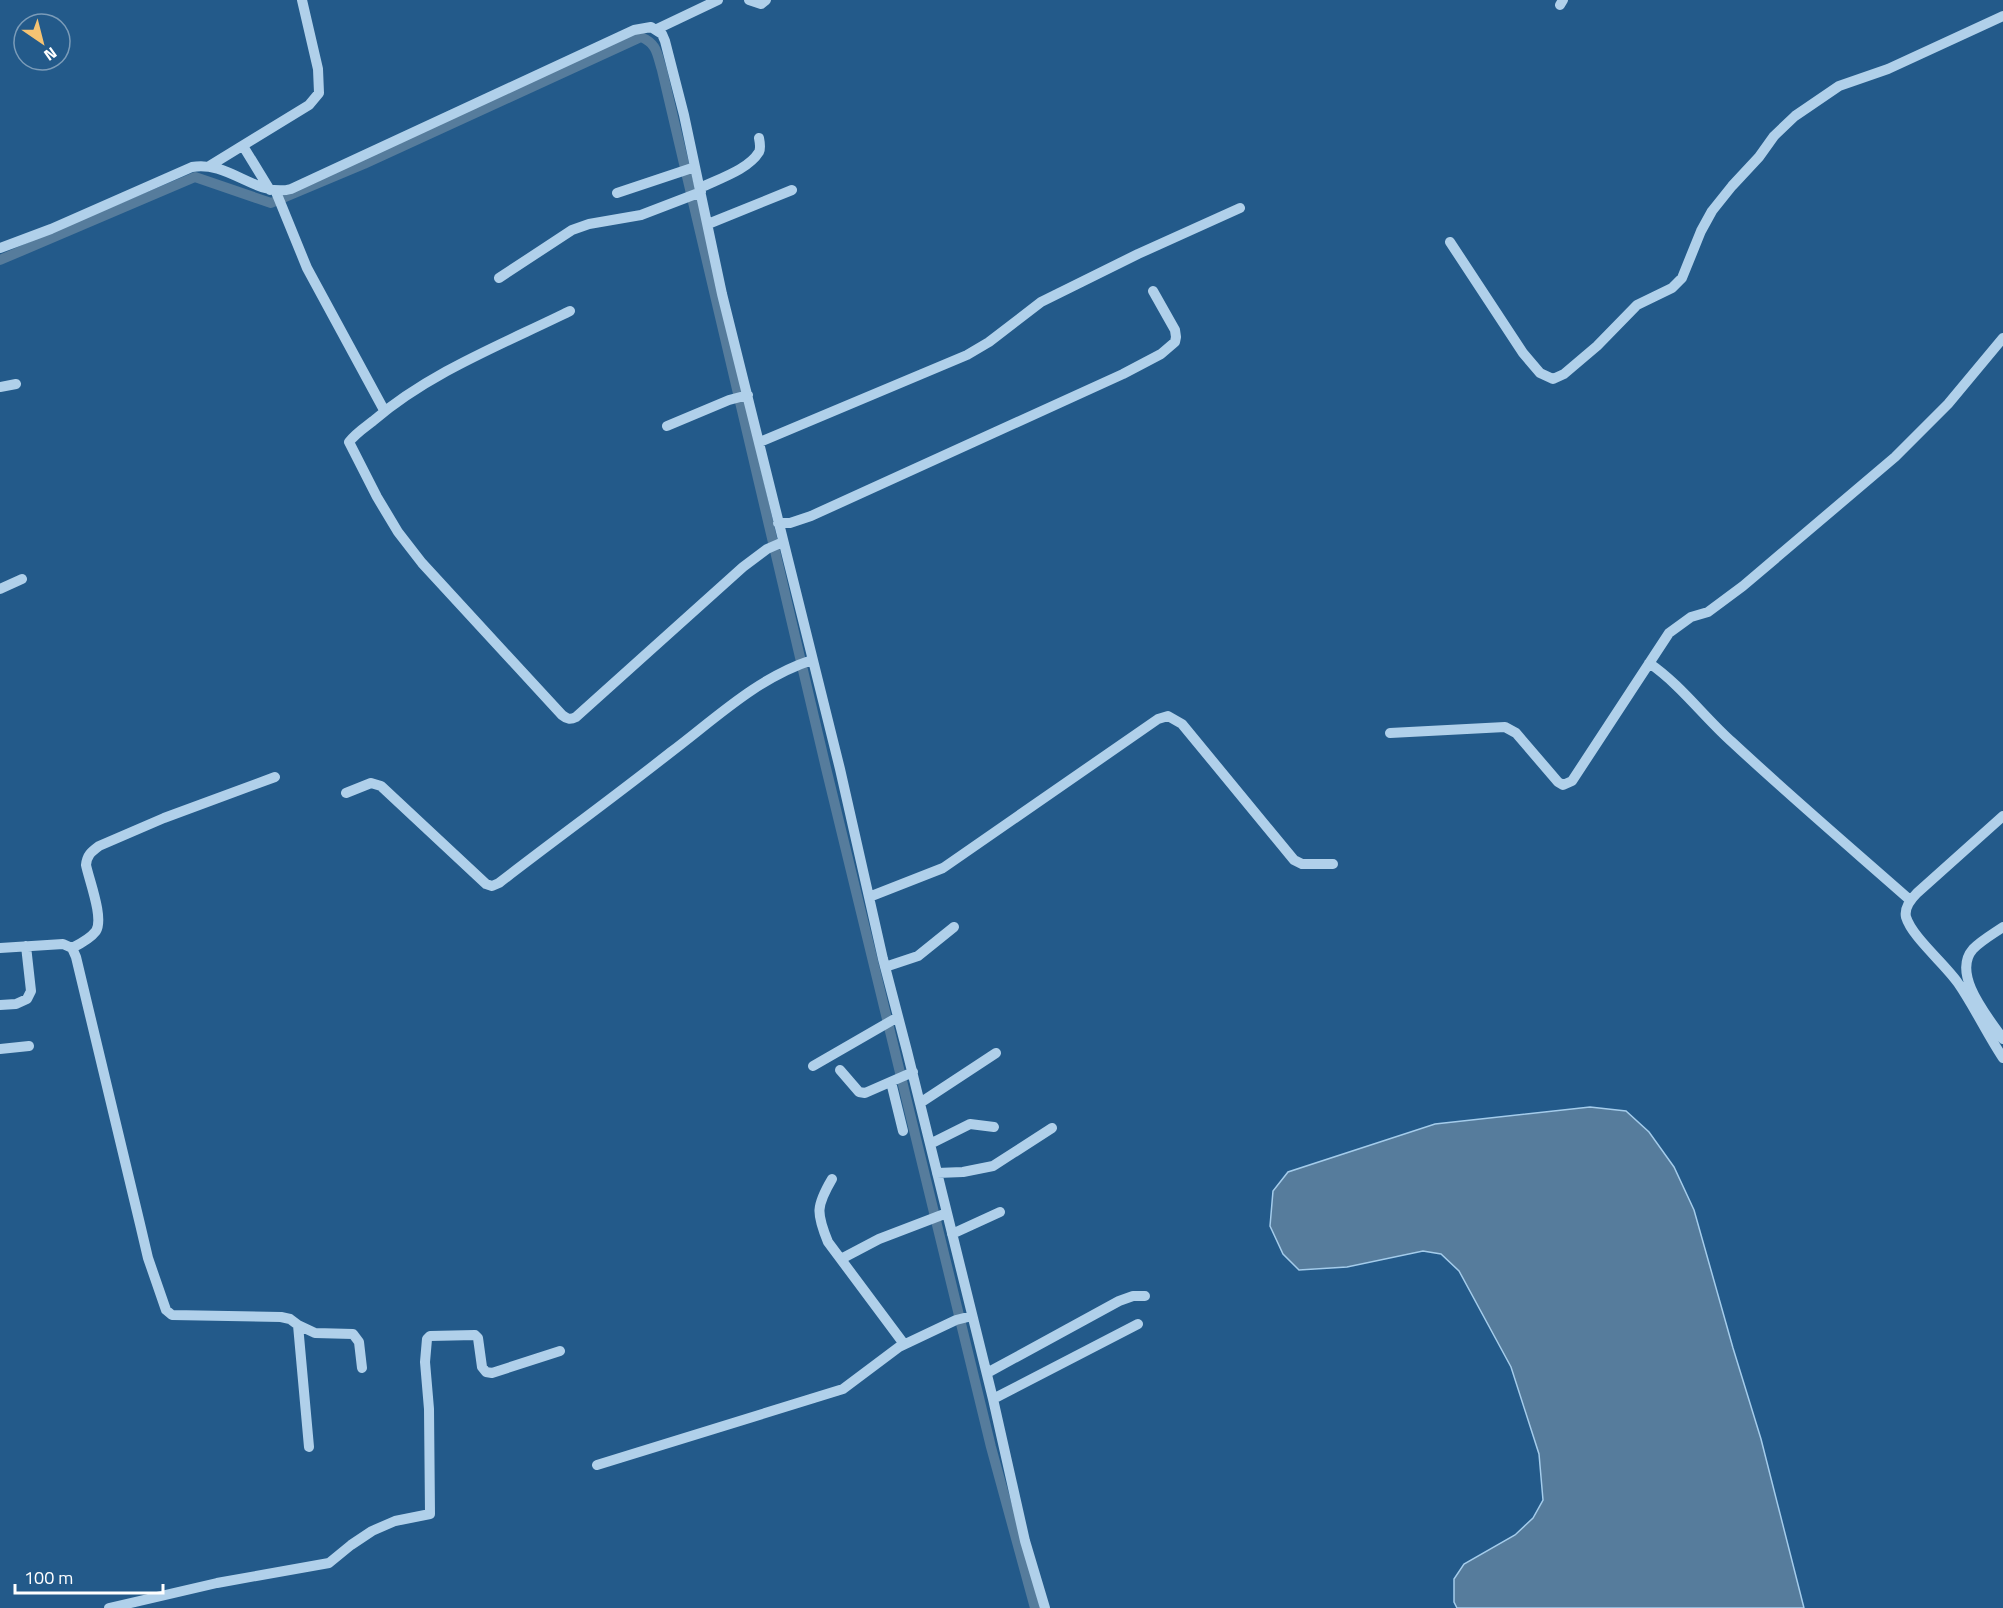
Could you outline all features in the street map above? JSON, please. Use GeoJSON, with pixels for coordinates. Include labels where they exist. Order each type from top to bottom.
{"type":"FeatureCollection","features":[{"type":"Feature","properties":{"kind":"street"},"geometry":{"type":"LineString","coordinates":[[0,248],[51,229],[175,173],[192,167],[210,165],[309,105],[319,93],[318,69],[302,0]]}},
{"type":"Feature","properties":{"kind":"street"},"geometry":{"type":"LineString","coordinates":[[657,30],[718,0]]}},
{"type":"Feature","properties":{"kind":"street"},"geometry":{"type":"LineString","coordinates":[[749,0],[761,4],[766,0]]}},
{"type":"Feature","properties":{"kind":"street"},"geometry":{"type":"LineString","coordinates":[[1450,242],[1523,353],[1540,373],[1552,380],[1564,374],[1597,346],[1637,306],[1672,288],[1682,278],[1701,231],[1712,211],[1759,157],[1774,136],[1795,116],[1839,86],[1888,69],[2003,16]]}},
{"type":"Feature","properties":{"kind":"street"},"geometry":{"type":"LineString","coordinates":[[277,198],[283,192],[634,30],[651,27],[657,30],[665,41],[695,167],[696,193],[708,224],[745,395],[760,442],[806,662],[840,769],[868,897],[937,1173],[939,1216],[952,1234],[964,1318],[987,1373],[1023,1531],[1045,1608]]}},
{"type":"Feature","properties":{"kind":"street"},"geometry":{"type":"LineString","coordinates":[[499,278],[572,230],[589,224],[641,215],[696,193],[751,160],[759,152],[759,138]]}},
{"type":"Feature","properties":{"kind":"street"},"geometry":{"type":"LineString","coordinates":[[243,146],[277,198],[307,268],[384,410]]}},
{"type":"Feature","properties":{"kind":"street"},"geometry":{"type":"LineString","coordinates":[[210,165],[277,198]]}},
{"type":"Feature","properties":{"kind":"street"},"geometry":{"type":"LineString","coordinates":[[617,193],[695,167]]}},
{"type":"Feature","properties":{"kind":"street"},"geometry":{"type":"LineString","coordinates":[[708,224],[792,190]]}},
{"type":"Feature","properties":{"kind":"street"},"geometry":{"type":"LineString","coordinates":[[760,442],[967,355],[989,342],[1041,302],[1138,254],[1240,208]]}},
{"type":"Feature","properties":{"kind":"street"},"geometry":{"type":"LineString","coordinates":[[778,523],[790,523],[811,516],[1085,393],[1161,354],[1175,342],[1176,337],[1175,330],[1154,291]]}},
{"type":"Feature","properties":{"kind":"street"},"geometry":{"type":"LineString","coordinates":[[570,311],[438,376],[384,410],[349,442],[398,532],[422,563],[567,719],[576,717],[743,567],[767,549],[781,543]]}},
{"type":"Feature","properties":{"kind":"street"},"geometry":{"type":"LineString","coordinates":[[1390,733],[1505,727],[1516,733],[1558,782],[1568,785],[1669,633],[1691,617],[1708,612],[1743,586],[1895,457],[1948,404],[2003,338]]}},
{"type":"Feature","properties":{"kind":"street"},"geometry":{"type":"LineString","coordinates":[[0,387],[16,384]]}},
{"type":"Feature","properties":{"kind":"street"},"geometry":{"type":"LineString","coordinates":[[667,426],[745,395]]}},
{"type":"Feature","properties":{"kind":"street"},"geometry":{"type":"LineString","coordinates":[[0,589],[22,579]]}},
{"type":"Feature","properties":{"kind":"street"},"geometry":{"type":"LineString","coordinates":[[346,793],[371,783],[381,786],[486,884],[492,886],[672,752],[734,701],[785,670],[806,662]]}},
{"type":"Feature","properties":{"kind":"street"},"geometry":{"type":"LineString","coordinates":[[1649,663],[1684,691],[1717,729],[1910,900]]}},
{"type":"Feature","properties":{"kind":"street"},"geometry":{"type":"LineString","coordinates":[[868,897],[943,868],[1158,719],[1168,716],[1182,724],[1294,860],[1302,864],[1333,864]]}},
{"type":"Feature","properties":{"kind":"street"},"geometry":{"type":"LineString","coordinates":[[72,948],[96,932],[99,923],[86,865],[91,852],[99,846],[164,818],[274,777]]}},
{"type":"Feature","properties":{"kind":"street"},"geometry":{"type":"LineString","coordinates":[[2003,816],[1910,900],[1906,912],[1907,919],[1916,934],[1945,965],[2003,1058]]}},
{"type":"Feature","properties":{"kind":"street"},"geometry":{"type":"LineString","coordinates":[[885,967],[918,956],[954,927]]}},
{"type":"Feature","properties":{"kind":"street"},"geometry":{"type":"LineString","coordinates":[[2003,927],[1974,949],[1965,965],[1970,987],[2003,1039]]}},
{"type":"Feature","properties":{"kind":"street"},"geometry":{"type":"LineString","coordinates":[[0,948],[63,944],[72,948],[146,1247],[166,1310],[172,1315],[281,1317],[290,1319],[315,1332],[353,1334],[359,1342],[363,1368]]}},
{"type":"Feature","properties":{"kind":"street"},"geometry":{"type":"LineString","coordinates":[[0,1005],[16,1004],[27,999],[31,991],[26,946]]}},
{"type":"Feature","properties":{"kind":"street"},"geometry":{"type":"LineString","coordinates":[[813,1066],[898,1017]]}},
{"type":"Feature","properties":{"kind":"street"},"geometry":{"type":"LineString","coordinates":[[0,1048],[29,1046]]}},
{"type":"Feature","properties":{"kind":"street"},"geometry":{"type":"LineString","coordinates":[[920,1103],[996,1053]]}},
{"type":"Feature","properties":{"kind":"street"},"geometry":{"type":"LineString","coordinates":[[840,1070],[859,1092],[865,1093],[913,1072]]}},
{"type":"Feature","properties":{"kind":"street"},"geometry":{"type":"LineString","coordinates":[[891,1082],[903,1131]]}},
{"type":"Feature","properties":{"kind":"street"},"geometry":{"type":"LineString","coordinates":[[930,1144],[970,1124],[994,1127]]}},
{"type":"Feature","properties":{"kind":"street"},"geometry":{"type":"LineString","coordinates":[[937,1173],[963,1172],[993,1166],[1052,1128]]}},
{"type":"Feature","properties":{"kind":"street"},"geometry":{"type":"LineString","coordinates":[[832,1179],[820,1200],[819,1213],[828,1242],[904,1344]]}},
{"type":"Feature","properties":{"kind":"street"},"geometry":{"type":"LineString","coordinates":[[952,1234],[1000,1212]]}},
{"type":"Feature","properties":{"kind":"street"},"geometry":{"type":"LineString","coordinates":[[841,1259],[879,1239],[939,1216]]}},
{"type":"Feature","properties":{"kind":"street"},"geometry":{"type":"LineString","coordinates":[[987,1373],[1119,1301],[1133,1296],[1145,1296]]}},
{"type":"Feature","properties":{"kind":"street"},"geometry":{"type":"LineString","coordinates":[[597,1465],[843,1389],[904,1344],[964,1318]]}},
{"type":"Feature","properties":{"kind":"street"},"geometry":{"type":"LineString","coordinates":[[993,1399],[1138,1324]]}},
{"type":"Feature","properties":{"kind":"street"},"geometry":{"type":"LineString","coordinates":[[298,1325],[309,1447]]}},
{"type":"Feature","properties":{"kind":"street"},"geometry":{"type":"LineString","coordinates":[[109,1608],[217,1583],[329,1563],[372,1531],[395,1521],[430,1514],[429,1409],[425,1362],[427,1340],[430,1336],[475,1335],[478,1338],[482,1367],[486,1372],[492,1373],[560,1351]]}},
{"type":"Feature","properties":{"kind":"water"},"geometry":{"type":"Polygon","coordinates":[[[1590,1107],[1626,1111],[1649,1132],[1674,1167],[1694,1210],[1761,1439],[1804,1608],[1457,1608],[1454,1602],[1454,1579],[1464,1564],[1515,1535],[1533,1518],[1543,1500],[1539,1454],[1511,1367],[1459,1271],[1441,1254],[1423,1251],[1347,1267],[1299,1270],[1283,1254],[1270,1226],[1273,1191],[1288,1172],[1435,1124],[1590,1107]]]}},
{"type":"Feature","properties":{"kind":"waterway"},"geometry":{"type":"LineString","coordinates":[[0,260],[195,177],[271,203],[364,164],[641,37],[651,43],[658,55],[662,70],[826,768],[991,1447],[1035,1608]]}}]}
